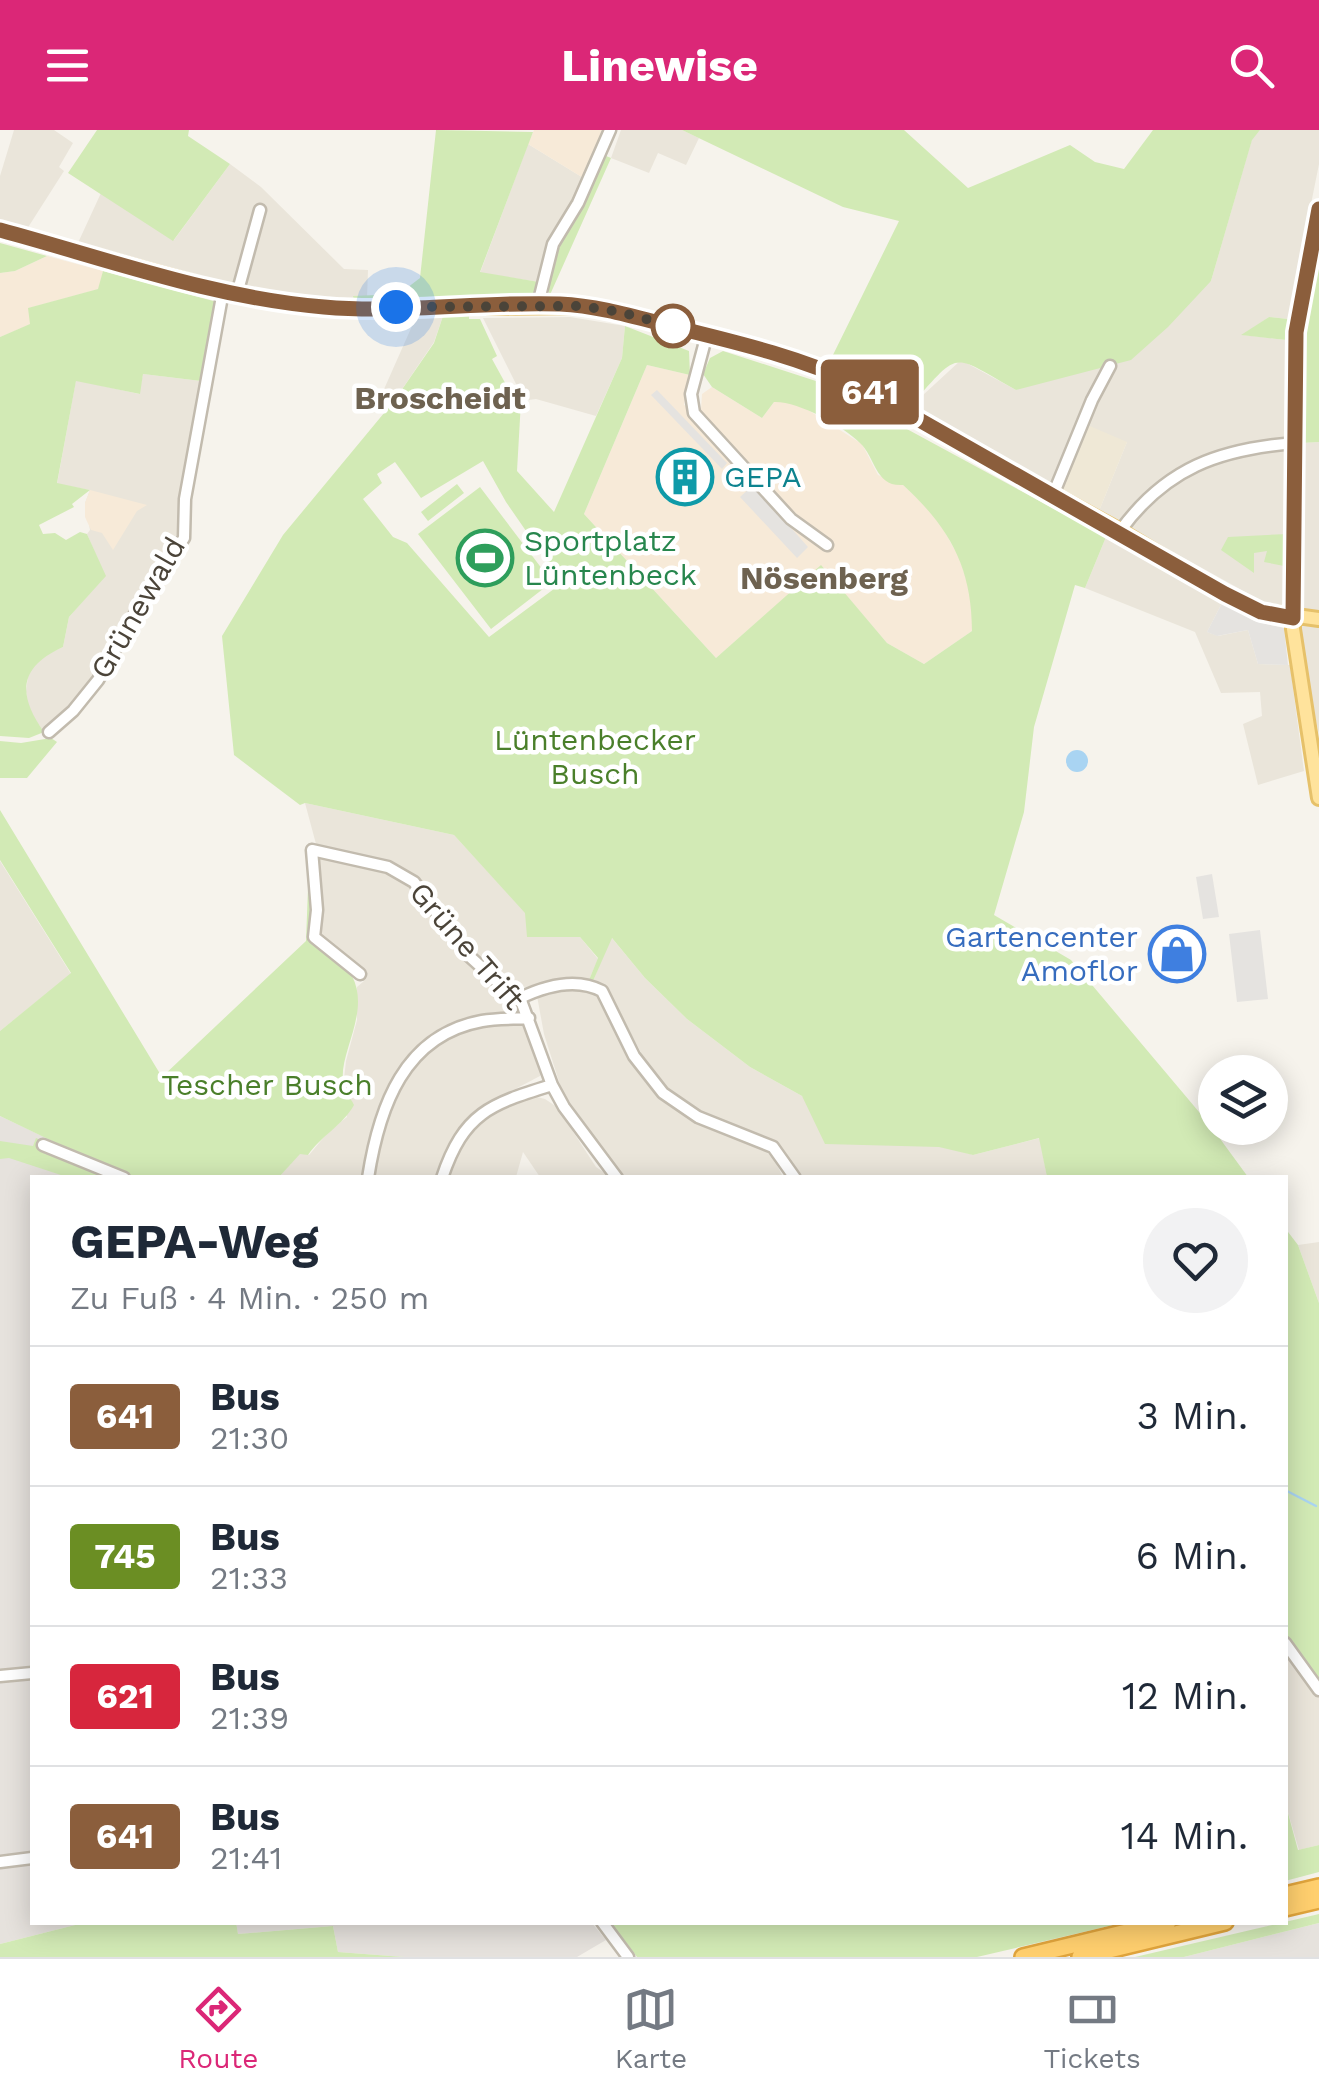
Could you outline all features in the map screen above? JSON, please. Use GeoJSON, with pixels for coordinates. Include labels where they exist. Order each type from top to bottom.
{"type":"FeatureCollection","features":[{"type":"Feature","properties":{"kind":"highway"},"geometry":{"type":"LineString","coordinates":[[1288,1894],[1319,1887]]}},
{"type":"Feature","properties":{"kind":"highway"},"geometry":{"type":"LineString","coordinates":[[1288,1907],[1319,1900]]}},
{"type":"Feature","properties":{"kind":"highway"},"geometry":{"type":"LineString","coordinates":[[1023,1957],[1156,1925]]}},
{"type":"Feature","properties":{"kind":"highway"},"geometry":{"type":"LineString","coordinates":[[1080,1957],[1213,1925]]}},
{"type":"Feature","properties":{"kind":"main road"},"geometry":{"type":"LineString","coordinates":[[1319,209],[1296,332],[1293,618],[1293,643],[1319,798]]}},
{"type":"Feature","properties":{"kind":"main road"},"geometry":{"type":"LineString","coordinates":[[0,230],[230,292],[328,308],[538,304],[620,312],[707,334],[827,370],[1261,612],[1319,619]]}},
{"type":"Feature","properties":{"kind":"street"},"geometry":{"type":"LineString","coordinates":[[538,304],[553,244],[578,203],[610,130]]}},
{"type":"Feature","properties":{"kind":"street","name":"Grünewald"},"geometry":{"type":"LineString","coordinates":[[49,732],[73,711],[98,680],[184,538],[185,499],[230,292],[260,210]]}},
{"type":"Feature","properties":{"kind":"street"},"geometry":{"type":"LineString","coordinates":[[707,334],[692,394],[694,413],[791,519],[827,545]]}},
{"type":"Feature","properties":{"kind":"street"},"geometry":{"type":"LineString","coordinates":[[1053,495],[1110,366]]}},
{"type":"Feature","properties":{"kind":"street"},"geometry":{"type":"LineString","coordinates":[[1120,532],[1151,494],[1195,465],[1238,449],[1295,443]]}},
{"type":"Feature","properties":{"kind":"street","name":"Grüne Trift"},"geometry":{"type":"LineString","coordinates":[[360,974],[314,937],[317,910],[312,850],[388,867],[414,882],[468,954],[520,998],[564,1107],[615,1175]]}},
{"type":"Feature","properties":{"kind":"street"},"geometry":{"type":"LineString","coordinates":[[520,998],[537,990],[570,984],[582,983],[602,991],[634,1056],[663,1093],[698,1116],[773,1147],[793,1175]]}},
{"type":"Feature","properties":{"kind":"street"},"geometry":{"type":"LineString","coordinates":[[369,1175],[382,1118],[398,1077],[413,1056],[452,1030],[482,1021],[529,1018]]}},
{"type":"Feature","properties":{"kind":"street"},"geometry":{"type":"LineString","coordinates":[[443,1175],[459,1140],[478,1116],[498,1102],[552,1084]]}},
{"type":"Feature","properties":{"kind":"street"},"geometry":{"type":"LineString","coordinates":[[44,1145],[117,1175]]}},
{"type":"Feature","properties":{"kind":"street"},"geometry":{"type":"LineString","coordinates":[[1288,1647],[1319,1690]]}},
{"type":"Feature","properties":{"kind":"street"},"geometry":{"type":"LineString","coordinates":[[0,1676],[30,1673]]}},
{"type":"Feature","properties":{"kind":"street"},"geometry":{"type":"LineString","coordinates":[[0,1862],[30,1858]]}},
{"type":"Feature","properties":{"kind":"street"},"geometry":{"type":"LineString","coordinates":[[604,1925],[628,1957]]}},
{"type":"Feature","properties":{"kind":"shaded area"},"geometry":{"type":"Polygon","coordinates":[[[14,130],[54,130],[73,143],[59,167],[64,171],[27,229],[0,221],[0,176],[14,130]]]}},
{"type":"Feature","properties":{"kind":"shaded area"},"geometry":{"type":"Polygon","coordinates":[[[534,130],[606,130],[585,179],[528,144],[534,130]]]}},
{"type":"Feature","properties":{"kind":"shaded area"},"geometry":{"type":"Polygon","coordinates":[[[621,130],[682,130],[699,138],[686,165],[658,153],[649,173],[611,158],[621,130]]]}},
{"type":"Feature","properties":{"kind":"shaded area"},"geometry":{"type":"Polygon","coordinates":[[[1260,130],[1319,130],[1319,164],[1288,319],[1269,317],[1243,335],[1286,340],[1284,607],[1267,604],[1099,511],[1127,442],[1059,489],[910,407],[961,360],[1016,390],[1211,281],[1252,139],[1260,130]]]}},
{"type":"Feature","properties":{"kind":"shaded area"},"geometry":{"type":"Polygon","coordinates":[[[528,144],[585,179],[539,282],[480,273],[528,144]]]}},
{"type":"Feature","properties":{"kind":"shaded area"},"geometry":{"type":"Polygon","coordinates":[[[230,164],[261,187],[344,269],[368,270],[367,298],[304,297],[238,286],[77,245],[101,193],[174,240],[230,164]]]}},
{"type":"Feature","properties":{"kind":"shaded area"},"geometry":{"type":"Polygon","coordinates":[[[47,256],[103,271],[99,289],[29,308],[31,324],[0,337],[0,273],[15,271],[47,256]]]}},
{"type":"Feature","properties":{"kind":"shaded area"},"geometry":{"type":"Polygon","coordinates":[[[443,316],[434,342],[394,401],[381,396],[416,317],[443,316]]]}},
{"type":"Feature","properties":{"kind":"shaded area"},"geometry":{"type":"Polygon","coordinates":[[[570,317],[625,326],[622,358],[596,416],[536,399],[521,401],[483,318],[570,317]]]}},
{"type":"Feature","properties":{"kind":"shaded area"},"geometry":{"type":"Polygon","coordinates":[[[647,365],[690,375],[684,405],[701,410],[702,394],[712,387],[762,418],[774,402],[787,402],[805,408],[862,444],[878,475],[903,485],[935,515],[959,557],[972,597],[972,631],[924,664],[887,643],[821,566],[716,658],[584,514],[647,365]]]}},
{"type":"Feature","properties":{"kind":"shaded area"},"geometry":{"type":"Polygon","coordinates":[[[143,374],[201,381],[182,537],[98,676],[44,732],[28,710],[29,670],[63,647],[69,617],[105,576],[87,534],[90,530],[85,503],[90,490],[57,484],[76,380],[139,394],[143,374]]]}},
{"type":"Feature","properties":{"kind":"shaded area"},"geometry":{"type":"Polygon","coordinates":[[[657,390],[727,463],[722,469],[651,395],[657,390]]]}},
{"type":"Feature","properties":{"kind":"shaded area"},"geometry":{"type":"Polygon","coordinates":[[[1085,424],[1127,442],[1099,511],[1059,489],[1085,424]]]}},
{"type":"Feature","properties":{"kind":"shaded area"},"geometry":{"type":"Polygon","coordinates":[[[1319,442],[1319,734],[1305,672],[1301,626],[1301,443],[1319,442]]]}},
{"type":"Feature","properties":{"kind":"shaded area"},"geometry":{"type":"Polygon","coordinates":[[[753,485],[808,547],[797,558],[740,497],[753,485]]]}},
{"type":"Feature","properties":{"kind":"shaded area"},"geometry":{"type":"Polygon","coordinates":[[[90,490],[147,505],[137,511],[113,550],[102,533],[91,530],[85,517],[90,490]]]}},
{"type":"Feature","properties":{"kind":"shaded area"},"geometry":{"type":"Polygon","coordinates":[[[1106,537],[1222,603],[1207,632],[1218,636],[1248,630],[1258,664],[1290,665],[1304,771],[1258,785],[1243,724],[1262,716],[1260,692],[1221,693],[1195,632],[1085,588],[1106,537]]]}},
{"type":"Feature","properties":{"kind":"shaded area"},"geometry":{"type":"Polygon","coordinates":[[[1222,603],[1254,621],[1284,628],[1288,665],[1258,664],[1248,630],[1217,636],[1207,632],[1222,603]]]}},
{"type":"Feature","properties":{"kind":"shaded area"},"geometry":{"type":"Polygon","coordinates":[[[305,803],[454,835],[526,913],[580,937],[598,959],[589,980],[576,978],[526,987],[505,984],[462,941],[414,875],[383,860],[316,844],[305,803]]]}},
{"type":"Feature","properties":{"kind":"shaded area"},"geometry":{"type":"Polygon","coordinates":[[[318,858],[375,869],[403,881],[419,896],[458,952],[515,1009],[512,1014],[468,1019],[442,1030],[403,1066],[366,1175],[281,1175],[300,1153],[309,1155],[347,1117],[346,1061],[357,1020],[357,987],[365,974],[318,937],[318,858]]]}},
{"type":"Feature","properties":{"kind":"shaded area"},"geometry":{"type":"Polygon","coordinates":[[[0,861],[71,974],[0,1031],[0,861]]]}},
{"type":"Feature","properties":{"kind":"shaded area"},"geometry":{"type":"Polygon","coordinates":[[[1212,874],[1219,917],[1203,919],[1196,877],[1212,874]]]}},
{"type":"Feature","properties":{"kind":"shaded area"},"geometry":{"type":"Polygon","coordinates":[[[1260,930],[1268,999],[1237,1002],[1229,934],[1260,930]]]}},
{"type":"Feature","properties":{"kind":"shaded area"},"geometry":{"type":"Polygon","coordinates":[[[611,937],[687,1019],[750,1067],[802,1096],[809,1105],[973,1155],[1040,1138],[1047,1175],[802,1175],[774,1142],[698,1111],[669,1091],[650,1070],[611,995],[593,981],[611,937]]]}},
{"type":"Feature","properties":{"kind":"shaded area"},"geometry":{"type":"Polygon","coordinates":[[[573,989],[595,993],[604,1003],[635,1067],[659,1096],[695,1121],[761,1147],[774,1159],[782,1175],[622,1175],[562,1091],[537,996],[573,989]]]}},
{"type":"Feature","properties":{"kind":"shaded area"},"geometry":{"type":"Polygon","coordinates":[[[484,1023],[525,1025],[540,1076],[475,1114],[440,1175],[372,1175],[386,1116],[412,1064],[447,1035],[484,1023]]]}},
{"type":"Feature","properties":{"kind":"shaded area"},"geometry":{"type":"Polygon","coordinates":[[[529,1095],[545,1099],[557,1107],[596,1167],[608,1175],[539,1175],[523,1152],[517,1175],[448,1175],[470,1130],[488,1112],[529,1095]]]}},
{"type":"Feature","properties":{"kind":"shaded area"},"geometry":{"type":"Polygon","coordinates":[[[0,1116],[118,1172],[73,1160],[68,1175],[30,1175],[30,1925],[75,1925],[0,1944],[0,1116]]]}},
{"type":"Feature","properties":{"kind":"shaded area"},"geometry":{"type":"Polygon","coordinates":[[[1319,1242],[1319,1303],[1298,1245],[1319,1242]]]}},
{"type":"Feature","properties":{"kind":"shaded area"},"geometry":{"type":"Polygon","coordinates":[[[1288,1653],[1319,1696],[1319,1845],[1299,1850],[1288,1812],[1288,1653]]]}},
{"type":"Feature","properties":{"kind":"shaded area"},"geometry":{"type":"Polygon","coordinates":[[[1319,1923],[1319,1957],[1184,1957],[1319,1923]]]}},
{"type":"Feature","properties":{"kind":"shaded area"},"geometry":{"type":"Polygon","coordinates":[[[236,1925],[594,1925],[606,1940],[577,1957],[404,1957],[338,1952],[333,1926],[238,1934],[236,1925]]]}},
{"type":"Feature","properties":{"kind":"green space"},"geometry":{"type":"Polygon","coordinates":[[[97,130],[189,130],[188,136],[230,164],[173,241],[68,173],[97,130]]]}},
{"type":"Feature","properties":{"kind":"green space"},"geometry":{"type":"Polygon","coordinates":[[[436,130],[533,132],[480,272],[539,282],[535,297],[469,295],[469,299],[354,300],[353,296],[399,294],[420,278],[436,130]]]}},
{"type":"Feature","properties":{"kind":"green space"},"geometry":{"type":"Polygon","coordinates":[[[682,130],[904,130],[968,188],[1070,145],[1095,162],[1124,169],[1153,130],[1260,130],[1252,140],[1211,281],[1131,360],[1016,390],[978,369],[957,363],[939,374],[910,406],[829,363],[899,221],[843,207],[682,130]]]}},
{"type":"Feature","properties":{"kind":"green space"},"geometry":{"type":"Polygon","coordinates":[[[606,156],[611,158],[549,297],[560,243],[606,156]]]}},
{"type":"Feature","properties":{"kind":"green space"},"geometry":{"type":"Polygon","coordinates":[[[0,243],[47,256],[15,271],[0,273],[0,243]]]}},
{"type":"Feature","properties":{"kind":"green space"},"geometry":{"type":"Polygon","coordinates":[[[1319,247],[1319,442],[1301,443],[1299,370],[1319,247]]]}},
{"type":"Feature","properties":{"kind":"green space"},"geometry":{"type":"Polygon","coordinates":[[[103,271],[217,302],[204,376],[201,381],[143,374],[140,394],[76,381],[57,483],[90,490],[72,504],[74,507],[39,525],[43,534],[55,533],[66,540],[80,532],[87,534],[106,576],[69,617],[63,647],[38,663],[27,683],[29,706],[44,732],[29,738],[0,736],[0,337],[30,324],[28,308],[98,289],[103,271]]]}},
{"type":"Feature","properties":{"kind":"green space","name":"Lüntenbecker Busch"},"geometry":{"type":"Polygon","coordinates":[[[469,315],[469,319],[480,319],[497,356],[492,359],[509,390],[521,401],[517,471],[554,512],[622,358],[625,326],[689,351],[690,375],[647,365],[584,514],[716,658],[821,565],[887,643],[924,664],[972,631],[968,587],[955,550],[919,501],[903,485],[881,477],[860,443],[832,422],[807,410],[774,402],[762,418],[712,387],[703,374],[710,358],[723,351],[822,383],[1106,537],[1085,588],[1075,585],[1034,727],[1024,812],[994,915],[1071,960],[1198,1111],[1198,1145],[1225,1145],[1247,1175],[1047,1175],[1039,1138],[973,1155],[939,1147],[825,1144],[802,1096],[750,1067],[687,1019],[612,938],[593,981],[589,980],[598,958],[580,937],[527,937],[525,913],[454,835],[300,805],[234,755],[222,636],[283,535],[394,401],[434,343],[443,316],[469,315]],[[483,461],[421,498],[395,462],[377,474],[382,483],[363,499],[393,537],[407,543],[489,637],[562,583],[483,461]]]}},
{"type":"Feature","properties":{"kind":"green space"},"geometry":{"type":"Polygon","coordinates":[[[1269,317],[1288,319],[1286,340],[1241,335],[1269,317]]]}},
{"type":"Feature","properties":{"kind":"green space"},"geometry":{"type":"Polygon","coordinates":[[[457,484],[464,493],[428,521],[421,512],[457,484]]]}},
{"type":"Feature","properties":{"kind":"green space","name":"Sportplatz Lüntenbeck"},"geometry":{"type":"Polygon","coordinates":[[[480,487],[552,582],[491,629],[418,534],[480,487]]]}},
{"type":"Feature","properties":{"kind":"green space"},"geometry":{"type":"Polygon","coordinates":[[[1287,534],[1284,566],[1264,562],[1267,551],[1254,553],[1254,573],[1221,550],[1228,537],[1287,534]]]}},
{"type":"Feature","properties":{"kind":"green space"},"geometry":{"type":"Polygon","coordinates":[[[51,738],[57,742],[27,778],[0,778],[0,741],[21,743],[51,738]]]}},
{"type":"Feature","properties":{"kind":"green space","name":"Tescher Busch"},"geometry":{"type":"Polygon","coordinates":[[[0,810],[162,1077],[306,941],[309,862],[315,910],[310,929],[348,969],[357,991],[358,1007],[343,1080],[354,1105],[344,1119],[308,1155],[300,1154],[281,1175],[61,1175],[9,1158],[0,1159],[0,1141],[33,1146],[36,1138],[102,1165],[0,1116],[0,1031],[71,973],[0,860],[0,810]]]}},
{"type":"Feature","properties":{"kind":"green space"},"geometry":{"type":"Polygon","coordinates":[[[1288,1232],[1298,1245],[1319,1303],[1319,1683],[1288,1641],[1288,1232]]]}},
{"type":"Feature","properties":{"kind":"green space"},"geometry":{"type":"Polygon","coordinates":[[[1288,1813],[1298,1850],[1319,1845],[1319,1872],[1288,1880],[1288,1813]]]}},
{"type":"Feature","properties":{"kind":"green space"},"geometry":{"type":"Polygon","coordinates":[[[1319,1914],[1319,1923],[1184,1957],[1135,1957],[1272,1925],[1288,1925],[1288,1921],[1319,1914]]]}},
{"type":"Feature","properties":{"kind":"green space"},"geometry":{"type":"Polygon","coordinates":[[[75,1925],[236,1925],[238,1934],[333,1926],[338,1952],[404,1957],[0,1957],[0,1944],[75,1925]]]}},
{"type":"Feature","properties":{"kind":"green space"},"geometry":{"type":"Polygon","coordinates":[[[613,1925],[1113,1925],[977,1957],[637,1957],[613,1925]]]}},
{"type":"Feature","properties":{"kind":"water"},"geometry":{"type":"Polygon","coordinates":[[[1077,750],[1085,753],[1085,769],[1077,772],[1069,769],[1066,761],[1069,753],[1077,750]]]}},
{"type":"Feature","properties":{"kind":"waterway"},"geometry":{"type":"LineString","coordinates":[[1288,1492],[1316,1506]]}},
{"type":"Feature","properties":{"kind":"bus line","name":"641"},"geometry":{"type":"LineString","coordinates":[[0,230],[277,302],[328,308],[581,306],[707,334],[827,370],[1225,594],[1261,612],[1293,618],[1296,332],[1319,209]]}},
{"type":"Feature","properties":{"kind":"place","name":"GEPA"},"geometry":{"type":"Point","coordinates":[685,477]}},
{"type":"Feature","properties":{"kind":"place","name":"Sportplatz Lüntenbeck"},"geometry":{"type":"Point","coordinates":[485,558]}},
{"type":"Feature","properties":{"kind":"place","name":"Gartencenter Amoflor"},"geometry":{"type":"Point","coordinates":[1177,954]}},
{"type":"Feature","properties":{"kind":"district","name":"Broscheidt"},"geometry":{"type":"Point","coordinates":[440,398]}},
{"type":"Feature","properties":{"kind":"district","name":"Nösenberg"},"geometry":{"type":"Point","coordinates":[824,578]}},
{"type":"Feature","properties":{"kind":"route"},"geometry":{"type":"LineString","coordinates":[[396,307],[560,304],[600,308],[676,327],[673,326]]}}]}
